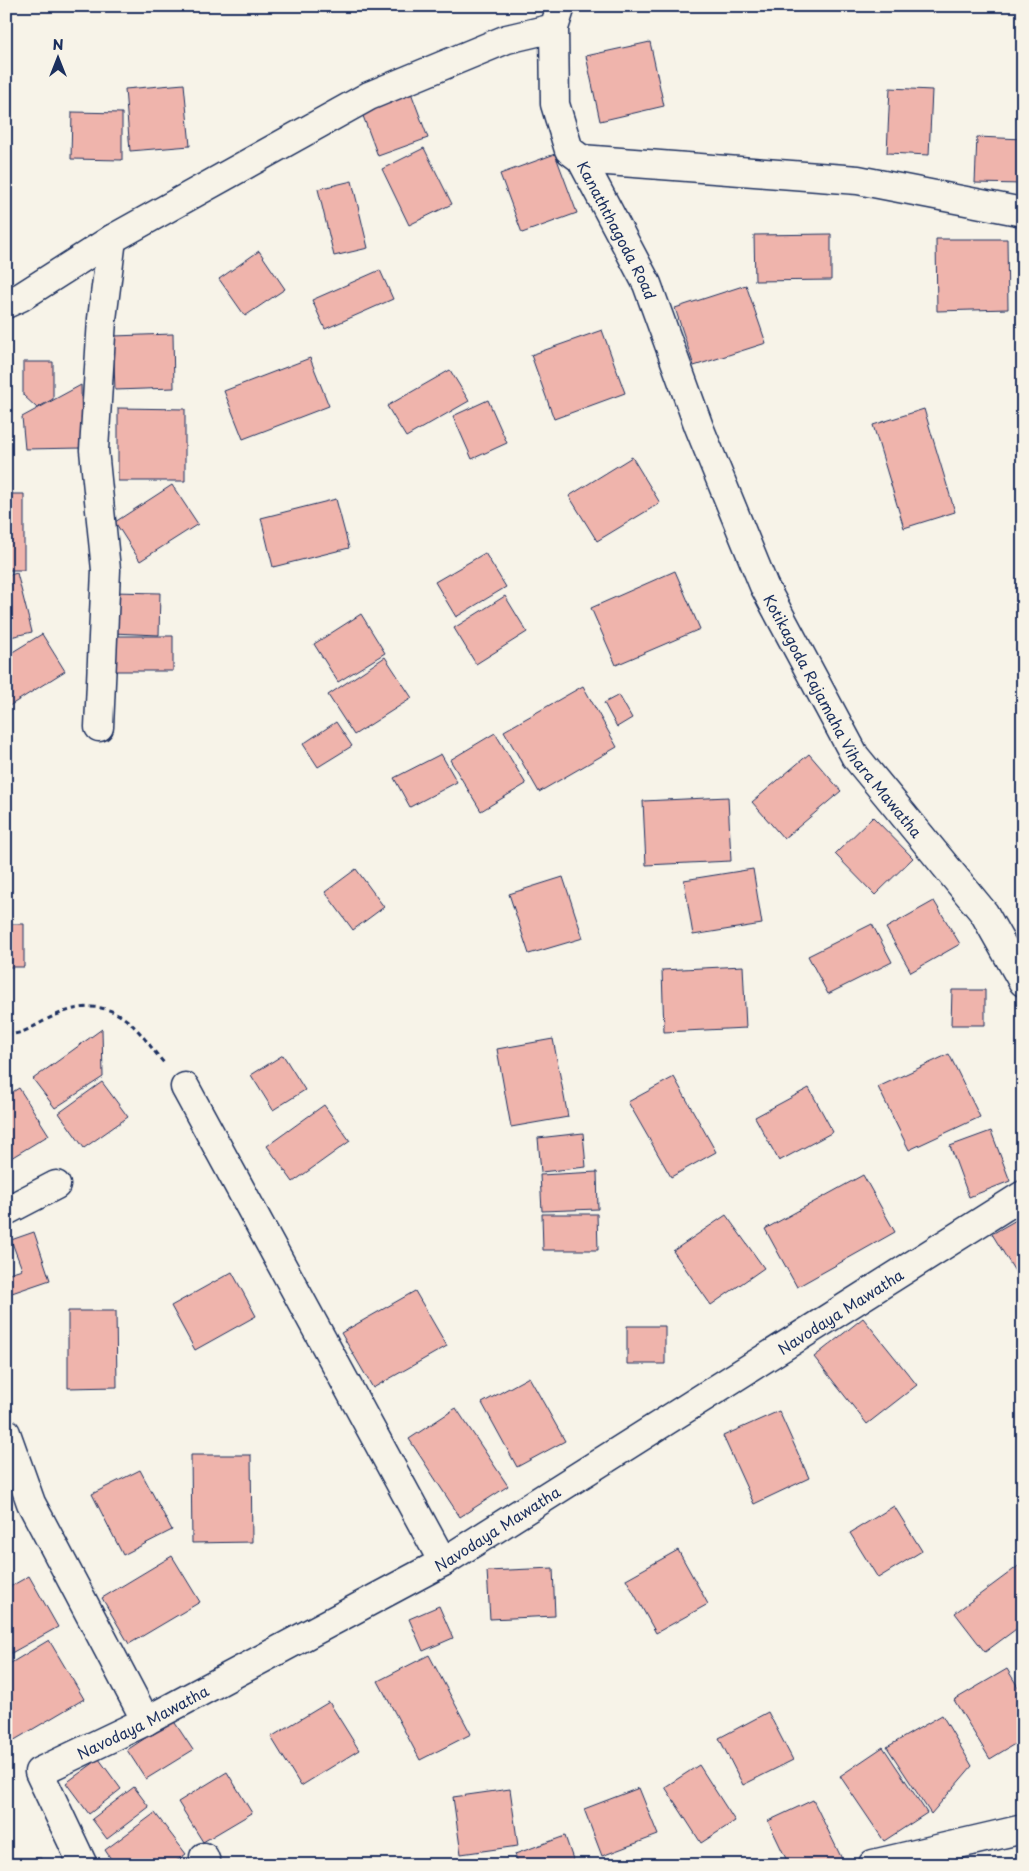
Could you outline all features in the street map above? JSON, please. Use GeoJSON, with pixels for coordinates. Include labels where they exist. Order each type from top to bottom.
{"type":"FeatureCollection","features":[{"type":"Feature","properties":{"kind":"street","name":"Kanaththagoda Road"},"geometry":{"type":"LineString","coordinates":[[558,17],[555,104],[569,150],[581,159],[647,284],[699,427]]}},
{"type":"Feature","properties":{"kind":"street"},"geometry":{"type":"LineString","coordinates":[[6,304],[21,297],[112,239],[369,96],[558,17]]}},
{"type":"Feature","properties":{"kind":"street"},"geometry":{"type":"LineString","coordinates":[[581,159],[858,180],[1023,212]]}},
{"type":"Feature","properties":{"kind":"street"},"geometry":{"type":"LineString","coordinates":[[99,727],[106,570],[94,450],[102,319],[112,239]]}},
{"type":"Feature","properties":{"kind":"street","name":"Kotikagoda Rajamaha Vihara Mawatha"},"geometry":{"type":"LineString","coordinates":[[699,427],[764,586],[855,756],[984,913],[1023,982]]}},
{"type":"Feature","properties":{"kind":"street"},"geometry":{"type":"LineString","coordinates":[[185,1087],[443,1562]]}},
{"type":"Feature","properties":{"kind":"street"},"geometry":{"type":"LineString","coordinates":[[6,1210],[56,1185]]}},
{"type":"Feature","properties":{"kind":"street","name":"Navodaya Mawatha"},"geometry":{"type":"LineString","coordinates":[[83,1865],[39,1772],[146,1721],[443,1562],[1023,1195]]}},
{"type":"Feature","properties":{"kind":"street"},"geometry":{"type":"LineString","coordinates":[[6,1433],[31,1503],[146,1721]]}},
{"type":"Feature","properties":{"kind":"street"},"geometry":{"type":"LineString","coordinates":[[874,1864],[1023,1829]]}},
{"type":"Feature","properties":{"kind":"path"},"geometry":{"type":"LineString","coordinates":[[6,1034],[12,1035],[29,1029],[50,1017],[85,1006],[104,1007],[130,1022],[185,1087]]}},
{"type":"Feature","properties":{"kind":"building"},"geometry":{"type":"Polygon","coordinates":[[[650,42],[664,106],[600,121],[586,56],[650,42]]]}},
{"type":"Feature","properties":{"kind":"building"},"geometry":{"type":"Polygon","coordinates":[[[184,84],[190,146],[130,151],[125,89],[184,84]]]}},
{"type":"Feature","properties":{"kind":"building"},"geometry":{"type":"Polygon","coordinates":[[[890,88],[932,90],[929,155],[887,153],[890,88]]]}},
{"type":"Feature","properties":{"kind":"building"},"geometry":{"type":"Polygon","coordinates":[[[410,90],[428,138],[378,156],[360,108],[410,90]]]}},
{"type":"Feature","properties":{"kind":"building"},"geometry":{"type":"Polygon","coordinates":[[[72,112],[122,113],[122,160],[71,159],[72,112]]]}},
{"type":"Feature","properties":{"kind":"building"},"geometry":{"type":"Polygon","coordinates":[[[977,137],[1023,139],[1023,184],[975,183],[977,137]]]}},
{"type":"Feature","properties":{"kind":"building"},"geometry":{"type":"Polygon","coordinates":[[[424,148],[452,204],[409,225],[382,169],[424,148]]]}},
{"type":"Feature","properties":{"kind":"building"},"geometry":{"type":"Polygon","coordinates":[[[555,154],[577,213],[522,233],[500,174],[555,154]]]}},
{"type":"Feature","properties":{"kind":"building"},"geometry":{"type":"Polygon","coordinates":[[[352,181],[368,248],[334,256],[318,189],[352,181]]]}},
{"type":"Feature","properties":{"kind":"building"},"geometry":{"type":"Polygon","coordinates":[[[831,234],[831,280],[755,281],[754,235],[831,234]]]}},
{"type":"Feature","properties":{"kind":"building"},"geometry":{"type":"Polygon","coordinates":[[[936,239],[1007,239],[1008,309],[937,311],[936,239]]]}},
{"type":"Feature","properties":{"kind":"building"},"geometry":{"type":"Polygon","coordinates":[[[259,251],[285,289],[245,316],[219,279],[259,251]]]}},
{"type":"Feature","properties":{"kind":"building"},"geometry":{"type":"Polygon","coordinates":[[[380,270],[393,299],[325,329],[312,300],[380,270]]]}},
{"type":"Feature","properties":{"kind":"building"},"geometry":{"type":"Polygon","coordinates":[[[746,285],[766,343],[694,366],[675,308],[746,285]]]}},
{"type":"Feature","properties":{"kind":"building"},"geometry":{"type":"Polygon","coordinates":[[[602,330],[625,393],[554,419],[531,355],[602,330]]]}},
{"type":"Feature","properties":{"kind":"building"},"geometry":{"type":"Polygon","coordinates":[[[173,334],[174,388],[115,390],[113,336],[173,334]]]}},
{"type":"Feature","properties":{"kind":"building"},"geometry":{"type":"Polygon","coordinates":[[[310,358],[329,406],[243,439],[224,391],[310,358]]]}},
{"type":"Feature","properties":{"kind":"building"},"geometry":{"type":"Polygon","coordinates":[[[23,362],[53,362],[53,399],[37,408],[23,395],[23,362]]]}},
{"type":"Feature","properties":{"kind":"building"},"geometry":{"type":"Polygon","coordinates":[[[450,370],[469,401],[406,437],[387,406],[450,370]]]}},
{"type":"Feature","properties":{"kind":"building"},"geometry":{"type":"Polygon","coordinates":[[[81,385],[82,448],[25,449],[22,417],[81,385]]]}},
{"type":"Feature","properties":{"kind":"building"},"geometry":{"type":"Polygon","coordinates":[[[488,400],[507,443],[472,459],[453,416],[488,400]]]}},
{"type":"Feature","properties":{"kind":"building"},"geometry":{"type":"Polygon","coordinates":[[[118,408],[185,409],[185,481],[118,481],[118,408]]]}},
{"type":"Feature","properties":{"kind":"building"},"geometry":{"type":"Polygon","coordinates":[[[924,409],[955,512],[904,528],[873,425],[924,409]]]}},
{"type":"Feature","properties":{"kind":"building"},"geometry":{"type":"Polygon","coordinates":[[[632,457],[660,503],[597,541],[569,496],[632,457]]]}},
{"type":"Feature","properties":{"kind":"building"},"geometry":{"type":"Polygon","coordinates":[[[172,485],[198,524],[140,561],[115,522],[172,485]]]}},
{"type":"Feature","properties":{"kind":"building"},"geometry":{"type":"Polygon","coordinates":[[[6,494],[24,494],[24,570],[6,570],[6,494]]]}},
{"type":"Feature","properties":{"kind":"building"},"geometry":{"type":"Polygon","coordinates":[[[336,499],[349,548],[273,567],[261,518],[336,499]]]}},
{"type":"Feature","properties":{"kind":"building"},"geometry":{"type":"Polygon","coordinates":[[[485,553],[506,587],[456,617],[435,582],[485,553]]]}},
{"type":"Feature","properties":{"kind":"building"},"geometry":{"type":"Polygon","coordinates":[[[675,571],[700,629],[616,665],[591,608],[675,571]]]}},
{"type":"Feature","properties":{"kind":"building"},"geometry":{"type":"Polygon","coordinates":[[[17,573],[32,632],[6,638],[6,576],[17,573]]]}},
{"type":"Feature","properties":{"kind":"building"},"geometry":{"type":"Polygon","coordinates":[[[113,592],[160,593],[159,635],[112,633],[113,592]]]}},
{"type":"Feature","properties":{"kind":"building"},"geometry":{"type":"Polygon","coordinates":[[[505,596],[527,632],[476,664],[454,628],[505,596]]]}},
{"type":"Feature","properties":{"kind":"building"},"geometry":{"type":"Polygon","coordinates":[[[361,614],[385,653],[338,682],[314,644],[361,614]]]}},
{"type":"Feature","properties":{"kind":"building"},"geometry":{"type":"Polygon","coordinates":[[[42,634],[65,671],[6,708],[6,656],[42,634]]]}},
{"type":"Feature","properties":{"kind":"building"},"geometry":{"type":"Polygon","coordinates":[[[115,636],[173,636],[173,671],[115,671],[115,636]]]}},
{"type":"Feature","properties":{"kind":"building"},"geometry":{"type":"Polygon","coordinates":[[[385,657],[412,698],[354,735],[328,695],[385,657]]]}},
{"type":"Feature","properties":{"kind":"building"},"geometry":{"type":"Polygon","coordinates":[[[583,686],[617,747],[539,792],[504,731],[583,686]]]}},
{"type":"Feature","properties":{"kind":"building"},"geometry":{"type":"Polygon","coordinates":[[[619,695],[632,718],[617,727],[604,703],[619,695]]]}},
{"type":"Feature","properties":{"kind":"building"},"geometry":{"type":"Polygon","coordinates":[[[336,722],[352,746],[318,767],[303,744],[336,722]]]}},
{"type":"Feature","properties":{"kind":"building"},"geometry":{"type":"Polygon","coordinates":[[[495,733],[526,784],[481,811],[450,760],[495,733]]]}},
{"type":"Feature","properties":{"kind":"building"},"geometry":{"type":"Polygon","coordinates":[[[441,754],[457,782],[410,807],[394,778],[441,754]]]}},
{"type":"Feature","properties":{"kind":"building"},"geometry":{"type":"Polygon","coordinates":[[[809,754],[841,791],[784,839],[752,802],[809,754]]]}},
{"type":"Feature","properties":{"kind":"building"},"geometry":{"type":"Polygon","coordinates":[[[728,797],[731,861],[646,865],[643,801],[728,797]]]}},
{"type":"Feature","properties":{"kind":"building"},"geometry":{"type":"Polygon","coordinates":[[[873,817],[913,858],[875,895],[835,854],[873,817]]]}},
{"type":"Feature","properties":{"kind":"building"},"geometry":{"type":"Polygon","coordinates":[[[356,869],[384,907],[353,930],[325,892],[356,869]]]}},
{"type":"Feature","properties":{"kind":"building"},"geometry":{"type":"Polygon","coordinates":[[[753,869],[762,924],[693,935],[684,880],[753,869]]]}},
{"type":"Feature","properties":{"kind":"building"},"geometry":{"type":"Polygon","coordinates":[[[563,877],[583,938],[529,954],[509,894],[563,877]]]}},
{"type":"Feature","properties":{"kind":"building"},"geometry":{"type":"Polygon","coordinates":[[[934,901],[960,944],[911,972],[886,928],[934,901]]]}},
{"type":"Feature","properties":{"kind":"building"},"geometry":{"type":"Polygon","coordinates":[[[6,924],[24,924],[24,967],[6,967],[6,924]]]}},
{"type":"Feature","properties":{"kind":"building"},"geometry":{"type":"Polygon","coordinates":[[[872,924],[892,962],[828,994],[808,956],[872,924]]]}},
{"type":"Feature","properties":{"kind":"building"},"geometry":{"type":"Polygon","coordinates":[[[743,966],[746,1028],[664,1032],[662,970],[743,966]]]}},
{"type":"Feature","properties":{"kind":"building"},"geometry":{"type":"Polygon","coordinates":[[[952,990],[985,990],[985,1025],[951,1025],[952,990]]]}},
{"type":"Feature","properties":{"kind":"building"},"geometry":{"type":"Polygon","coordinates":[[[102,1029],[103,1077],[55,1108],[33,1079],[102,1029]]]}},
{"type":"Feature","properties":{"kind":"building"},"geometry":{"type":"Polygon","coordinates":[[[553,1039],[568,1117],[511,1127],[497,1049],[553,1039]]]}},
{"type":"Feature","properties":{"kind":"building"},"geometry":{"type":"Polygon","coordinates":[[[949,1054],[980,1117],[909,1150],[878,1087],[949,1054]]]}},
{"type":"Feature","properties":{"kind":"building"},"geometry":{"type":"Polygon","coordinates":[[[283,1055],[305,1090],[273,1110],[251,1075],[283,1055]]]}},
{"type":"Feature","properties":{"kind":"building"},"geometry":{"type":"Polygon","coordinates":[[[674,1077],[716,1152],[671,1177],[628,1102],[674,1077]]]}},
{"type":"Feature","properties":{"kind":"building"},"geometry":{"type":"Polygon","coordinates":[[[102,1082],[128,1117],[84,1148],[59,1113],[102,1082]]]}},
{"type":"Feature","properties":{"kind":"building"},"geometry":{"type":"Polygon","coordinates":[[[19,1088],[49,1135],[6,1161],[6,1096],[19,1088]]]}},
{"type":"Feature","properties":{"kind":"building"},"geometry":{"type":"Polygon","coordinates":[[[809,1088],[833,1132],[779,1161],[755,1117],[809,1088]]]}},
{"type":"Feature","properties":{"kind":"building"},"geometry":{"type":"Polygon","coordinates":[[[324,1105],[350,1141],[293,1182],[267,1146],[324,1105]]]}},
{"type":"Feature","properties":{"kind":"building"},"geometry":{"type":"Polygon","coordinates":[[[991,1131],[1010,1181],[969,1197],[950,1146],[991,1131]]]}},
{"type":"Feature","properties":{"kind":"building"},"geometry":{"type":"Polygon","coordinates":[[[583,1133],[586,1167],[541,1172],[538,1138],[583,1133]]]}},
{"type":"Feature","properties":{"kind":"building"},"geometry":{"type":"Polygon","coordinates":[[[597,1172],[598,1209],[542,1211],[540,1175],[597,1172]]]}},
{"type":"Feature","properties":{"kind":"building"},"geometry":{"type":"Polygon","coordinates":[[[863,1175],[895,1232],[797,1287],[765,1229],[863,1175]]]}},
{"type":"Feature","properties":{"kind":"building"},"geometry":{"type":"Polygon","coordinates":[[[542,1214],[597,1214],[598,1250],[543,1250],[542,1214]]]}},
{"type":"Feature","properties":{"kind":"building"},"geometry":{"type":"Polygon","coordinates":[[[726,1215],[764,1268],[711,1305],[673,1251],[726,1215]]]}},
{"type":"Feature","properties":{"kind":"building"},"geometry":{"type":"Polygon","coordinates":[[[1023,1216],[1023,1269],[1016,1273],[992,1234],[1023,1216]]]}},
{"type":"Feature","properties":{"kind":"building"},"geometry":{"type":"Polygon","coordinates":[[[34,1232],[50,1280],[6,1295],[6,1274],[22,1269],[11,1240],[34,1232]]]}},
{"type":"Feature","properties":{"kind":"building"},"geometry":{"type":"Polygon","coordinates":[[[232,1272],[256,1316],[195,1350],[171,1306],[232,1272]]]}},
{"type":"Feature","properties":{"kind":"building"},"geometry":{"type":"Polygon","coordinates":[[[415,1291],[447,1346],[373,1388],[341,1333],[415,1291]]]}},
{"type":"Feature","properties":{"kind":"building"},"geometry":{"type":"Polygon","coordinates":[[[68,1311],[116,1311],[117,1387],[68,1388],[68,1311]]]}},
{"type":"Feature","properties":{"kind":"building"},"geometry":{"type":"Polygon","coordinates":[[[863,1318],[917,1385],[867,1424],[814,1357],[863,1318]]]}},
{"type":"Feature","properties":{"kind":"building"},"geometry":{"type":"Polygon","coordinates":[[[627,1326],[665,1326],[665,1364],[627,1364],[627,1326]]]}},
{"type":"Feature","properties":{"kind":"building"},"geometry":{"type":"Polygon","coordinates":[[[529,1377],[565,1441],[517,1467],[482,1403],[529,1377]]]}},
{"type":"Feature","properties":{"kind":"building"},"geometry":{"type":"Polygon","coordinates":[[[456,1408],[508,1486],[460,1517],[409,1439],[456,1408]]]}},
{"type":"Feature","properties":{"kind":"building"},"geometry":{"type":"Polygon","coordinates":[[[779,1411],[809,1478],[754,1504],[723,1436],[779,1411]]]}},
{"type":"Feature","properties":{"kind":"building"},"geometry":{"type":"Polygon","coordinates":[[[191,1455],[251,1455],[252,1542],[192,1543],[191,1455]]]}},
{"type":"Feature","properties":{"kind":"building"},"geometry":{"type":"Polygon","coordinates":[[[140,1470],[172,1530],[123,1555],[92,1494],[140,1470]]]}},
{"type":"Feature","properties":{"kind":"building"},"geometry":{"type":"Polygon","coordinates":[[[894,1506],[922,1551],[878,1578],[850,1533],[894,1506]]]}},
{"type":"Feature","properties":{"kind":"building"},"geometry":{"type":"Polygon","coordinates":[[[678,1550],[708,1604],[656,1633],[626,1579],[678,1550]]]}},
{"type":"Feature","properties":{"kind":"building"},"geometry":{"type":"Polygon","coordinates":[[[172,1556],[200,1602],[129,1644],[102,1598],[172,1556]]]}},
{"type":"Feature","properties":{"kind":"building"},"geometry":{"type":"Polygon","coordinates":[[[1021,1564],[1023,1567],[1023,1624],[985,1652],[955,1613],[1021,1564]]]}},
{"type":"Feature","properties":{"kind":"building"},"geometry":{"type":"Polygon","coordinates":[[[553,1568],[555,1616],[490,1619],[487,1571],[553,1568]]]}},
{"type":"Feature","properties":{"kind":"building"},"geometry":{"type":"Polygon","coordinates":[[[29,1576],[58,1627],[6,1656],[6,1589],[29,1576]]]}},
{"type":"Feature","properties":{"kind":"building"},"geometry":{"type":"Polygon","coordinates":[[[439,1606],[453,1638],[423,1651],[409,1619],[439,1606]]]}},
{"type":"Feature","properties":{"kind":"building"},"geometry":{"type":"Polygon","coordinates":[[[49,1640],[84,1699],[6,1745],[6,1666],[49,1640]]]}},
{"type":"Feature","properties":{"kind":"building"},"geometry":{"type":"Polygon","coordinates":[[[429,1655],[471,1734],[420,1760],[378,1681],[429,1655]]]}},
{"type":"Feature","properties":{"kind":"building"},"geometry":{"type":"Polygon","coordinates":[[[1007,1669],[1023,1695],[1023,1739],[990,1759],[954,1700],[1007,1669]]]}},
{"type":"Feature","properties":{"kind":"building"},"geometry":{"type":"Polygon","coordinates":[[[329,1702],[359,1750],[301,1786],[271,1737],[329,1702]]]}},
{"type":"Feature","properties":{"kind":"building"},"geometry":{"type":"Polygon","coordinates":[[[768,1712],[793,1760],[743,1785],[719,1738],[768,1712]]]}},
{"type":"Feature","properties":{"kind":"building"},"geometry":{"type":"Polygon","coordinates":[[[942,1715],[972,1766],[931,1814],[887,1747],[942,1715]]]}},
{"type":"Feature","properties":{"kind":"building"},"geometry":{"type":"Polygon","coordinates":[[[173,1720],[193,1750],[146,1779],[127,1750],[173,1720]]]}},
{"type":"Feature","properties":{"kind":"building"},"geometry":{"type":"Polygon","coordinates":[[[883,1747],[927,1813],[884,1841],[840,1776],[883,1747]]]}},
{"type":"Feature","properties":{"kind":"building"},"geometry":{"type":"Polygon","coordinates":[[[99,1759],[121,1789],[89,1814],[66,1783],[99,1759]]]}},
{"type":"Feature","properties":{"kind":"building"},"geometry":{"type":"Polygon","coordinates":[[[699,1765],[735,1821],[701,1843],[665,1787],[699,1765]]]}},
{"type":"Feature","properties":{"kind":"building"},"geometry":{"type":"Polygon","coordinates":[[[227,1772],[252,1813],[203,1842],[178,1802],[227,1772]]]}},
{"type":"Feature","properties":{"kind":"building"},"geometry":{"type":"Polygon","coordinates":[[[134,1787],[149,1807],[107,1839],[92,1819],[134,1787]]]}},
{"type":"Feature","properties":{"kind":"building"},"geometry":{"type":"Polygon","coordinates":[[[639,1788],[658,1835],[602,1856],[584,1809],[639,1788]]]}},
{"type":"Feature","properties":{"kind":"building"},"geometry":{"type":"Polygon","coordinates":[[[510,1789],[518,1846],[461,1854],[453,1797],[510,1789]]]}},
{"type":"Feature","properties":{"kind":"building"},"geometry":{"type":"Polygon","coordinates":[[[813,1800],[845,1865],[789,1865],[768,1821],[813,1800]]]}},
{"type":"Feature","properties":{"kind":"building"},"geometry":{"type":"Polygon","coordinates":[[[155,1813],[186,1854],[171,1865],[115,1865],[105,1850],[155,1813]]]}},
{"type":"Feature","properties":{"kind":"building"},"geometry":{"type":"Polygon","coordinates":[[[565,1836],[575,1865],[519,1865],[515,1854],[565,1836]]]}},
{"type":"Feature","properties":{"kind":"building"},"geometry":{"type":"Polygon","coordinates":[[[6,1858],[41,1858],[41,1865],[6,1865],[6,1858]]]}}]}
